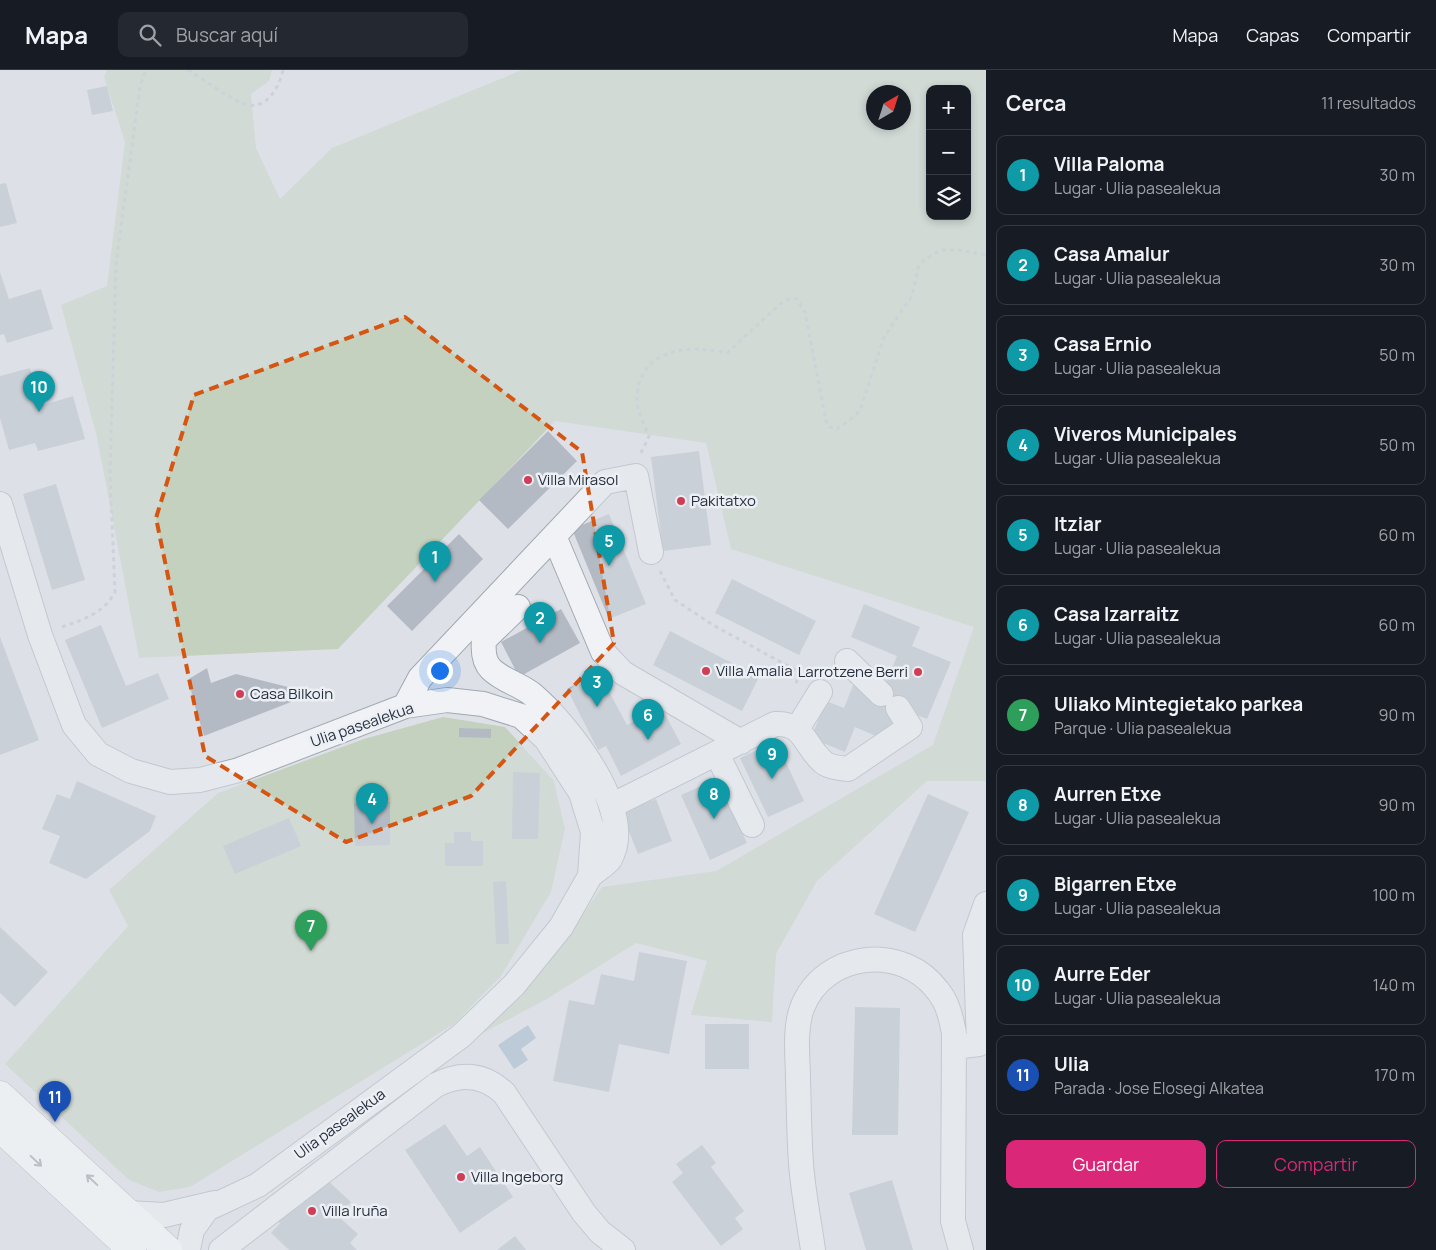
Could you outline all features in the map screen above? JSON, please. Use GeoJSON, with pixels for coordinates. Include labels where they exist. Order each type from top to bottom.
{"type":"FeatureCollection","features":[{"type":"Feature","properties":{"kind":"main road"},"geometry":{"type":"LineString","coordinates":[[0,1095],[128,1213],[151,1239]]}},
{"type":"Feature","properties":{"kind":"main road"},"geometry":{"type":"LineString","coordinates":[[0,1128],[151,1239]]}},
{"type":"Feature","properties":{"kind":"street"},"geometry":{"type":"LineString","coordinates":[[405,706],[420,678],[605,482],[636,476],[651,552]]}},
{"type":"Feature","properties":{"kind":"street","name":"Ulia pasealekua"},"geometry":{"type":"LineString","coordinates":[[0,504],[40,635],[74,725],[98,754],[131,771],[170,782],[200,780],[239,770],[405,706],[447,700],[483,704],[520,716],[546,739],[581,793],[593,832],[590,876],[561,927],[514,985],[461,1036],[258,1184],[219,1202],[198,1218],[192,1230],[188,1250]]}},
{"type":"Feature","properties":{"kind":"street"},"geometry":{"type":"LineString","coordinates":[[554,536],[603,652],[623,673],[741,742]]}},
{"type":"Feature","properties":{"kind":"street"},"geometry":{"type":"LineString","coordinates":[[518,608],[484,640],[482,652],[489,668],[503,679],[531,693],[559,719],[601,780],[612,805],[615,840],[610,860],[590,876]]}},
{"type":"Feature","properties":{"kind":"street"},"geometry":{"type":"LineString","coordinates":[[612,805],[775,724],[786,724],[797,729],[823,763],[848,769],[910,727],[890,701],[847,661]]}},
{"type":"Feature","properties":{"kind":"street"},"geometry":{"type":"LineString","coordinates":[[797,729],[820,692]]}},
{"type":"Feature","properties":{"kind":"street"},"geometry":{"type":"LineString","coordinates":[[717,754],[752,825]]}},
{"type":"Feature","properties":{"kind":"street"},"geometry":{"type":"LineString","coordinates":[[954,1047],[979,1044],[975,935],[986,904]]}},
{"type":"Feature","properties":{"kind":"street"},"geometry":{"type":"LineString","coordinates":[[813,1250],[801,1164],[797,1038],[802,1008],[810,994],[832,972],[845,964],[876,959],[905,964],[930,980],[939,992],[951,1019],[954,1047],[953,1220],[961,1250]]}},
{"type":"Feature","properties":{"kind":"street"},"geometry":{"type":"LineString","coordinates":[[221,1250],[436,1085],[451,1078],[466,1076],[487,1080],[504,1093],[584,1214],[600,1232],[622,1250]]}},
{"type":"Feature","properties":{"kind":"street"},"geometry":{"type":"LineString","coordinates":[[151,1239],[219,1202]]}},
{"type":"Feature","properties":{"kind":"path"},"geometry":{"type":"LineString","coordinates":[[40,635],[99,613],[109,604],[116,592],[110,474],[116,264],[140,86],[146,70]]}},
{"type":"Feature","properties":{"kind":"path"},"geometry":{"type":"LineString","coordinates":[[188,70],[246,105],[258,106],[271,96],[281,83],[283,70]]}},
{"type":"Feature","properties":{"kind":"path"},"geometry":{"type":"LineString","coordinates":[[637,457],[646,445],[649,436],[637,400],[643,372],[650,363],[676,352],[692,349],[708,348],[727,353],[780,304],[789,299],[797,300],[805,312],[826,421],[829,427],[837,429],[855,416],[861,408],[884,337],[912,296],[918,268],[924,260],[941,250],[958,250],[986,255]]}},
{"type":"Feature","properties":{"kind":"path"},"geometry":{"type":"LineString","coordinates":[[651,552],[674,600],[713,625],[799,672]]}},
{"type":"Feature","properties":{"kind":"highlighted area"},"geometry":{"type":"Polygon","coordinates":[[[405,317],[582,452],[614,643],[471,796],[346,842],[205,756],[156,518],[194,395],[405,317]]]}},
{"type":"Feature","properties":{"kind":"green space"},"geometry":{"type":"Polygon","coordinates":[[[107,70],[272,70],[269,81],[251,94],[256,148],[280,199],[332,148],[522,70],[986,70],[986,781],[927,781],[817,881],[776,954],[772,1022],[691,1015],[707,961],[636,943],[547,999],[479,1035],[543,970],[602,887],[716,871],[933,745],[974,627],[731,549],[706,443],[555,421],[338,649],[139,658],[97,437],[61,305],[107,286],[125,142],[104,77],[107,70]]]}},
{"type":"Feature","properties":{"kind":"green space"},"geometry":{"type":"Polygon","coordinates":[[[443,717],[505,727],[554,781],[565,829],[551,892],[501,976],[454,1024],[190,1187],[159,1192],[129,1180],[5,1064],[128,926],[109,890],[218,793],[364,739],[443,717]]]}},
{"type":"Feature","properties":{"kind":"water"},"geometry":{"type":"Polygon","coordinates":[[[528,1025],[536,1038],[521,1049],[528,1060],[514,1069],[498,1045],[528,1025]]]}},
{"type":"Feature","properties":{"kind":"building"},"geometry":{"type":"Polygon","coordinates":[[[107,86],[113,111],[92,115],[87,90],[107,86]]]}},
{"type":"Feature","properties":{"kind":"building"},"geometry":{"type":"Polygon","coordinates":[[[6,183],[17,223],[0,227],[0,184],[6,183]]]}},
{"type":"Feature","properties":{"kind":"building"},"geometry":{"type":"Polygon","coordinates":[[[0,272],[9,299],[41,289],[53,329],[7,343],[4,334],[0,335],[0,272]]]}},
{"type":"Feature","properties":{"kind":"building"},"geometry":{"type":"Polygon","coordinates":[[[30,368],[40,406],[73,396],[85,439],[38,451],[35,443],[9,450],[0,418],[0,376],[30,368]]]}},
{"type":"Feature","properties":{"kind":"building","name":"Villa Mirasol"},"geometry":{"type":"Polygon","coordinates":[[[548,431],[577,461],[508,529],[479,500],[548,431]]]}},
{"type":"Feature","properties":{"kind":"building","name":"Pakitatxo"},"geometry":{"type":"Polygon","coordinates":[[[699,451],[711,545],[663,551],[651,457],[699,451]]]}},
{"type":"Feature","properties":{"kind":"building"},"geometry":{"type":"Polygon","coordinates":[[[56,484],[85,580],[52,590],[23,494],[56,484]]]}},
{"type":"Feature","properties":{"kind":"building"},"geometry":{"type":"Polygon","coordinates":[[[609,514],[646,604],[609,619],[572,529],[609,514]]]}},
{"type":"Feature","properties":{"kind":"building"},"geometry":{"type":"Polygon","coordinates":[[[459,534],[483,559],[412,631],[387,606],[459,534]]]}},
{"type":"Feature","properties":{"kind":"building"},"geometry":{"type":"Polygon","coordinates":[[[732,579],[816,621],[799,655],[715,613],[732,579]]]}},
{"type":"Feature","properties":{"kind":"building","name":"Larrotzene Berri"},"geometry":{"type":"Polygon","coordinates":[[[864,604],[920,627],[912,646],[951,662],[927,719],[898,708],[885,740],[855,727],[845,752],[811,738],[826,701],[844,708],[854,683],[881,694],[897,656],[851,637],[864,604]]]}},
{"type":"Feature","properties":{"kind":"building"},"geometry":{"type":"Polygon","coordinates":[[[561,609],[580,643],[519,677],[501,642],[561,609]]]}},
{"type":"Feature","properties":{"kind":"building"},"geometry":{"type":"Polygon","coordinates":[[[101,625],[126,686],[158,673],[169,699],[102,728],[65,640],[101,625]]]}},
{"type":"Feature","properties":{"kind":"building","name":"Villa Amalia"},"geometry":{"type":"Polygon","coordinates":[[[670,631],[759,677],[742,711],[653,665],[670,631]]]}},
{"type":"Feature","properties":{"kind":"building"},"geometry":{"type":"Polygon","coordinates":[[[0,637],[39,740],[0,755],[0,637]]]}},
{"type":"Feature","properties":{"kind":"building","name":"Casa Bilkoin"},"geometry":{"type":"Polygon","coordinates":[[[207,668],[211,683],[236,674],[288,687],[291,702],[204,736],[187,680],[207,668]]]}},
{"type":"Feature","properties":{"kind":"building"},"geometry":{"type":"Polygon","coordinates":[[[598,671],[627,725],[661,707],[681,744],[621,776],[606,746],[598,750],[567,689],[598,671]]]}},
{"type":"Feature","properties":{"kind":"building"},"geometry":{"type":"Polygon","coordinates":[[[459,728],[491,729],[491,738],[459,737],[459,728]]]}},
{"type":"Feature","properties":{"kind":"building"},"geometry":{"type":"Polygon","coordinates":[[[776,741],[804,801],[768,817],[740,758],[776,741]]]}},
{"type":"Feature","properties":{"kind":"building"},"geometry":{"type":"Polygon","coordinates":[[[513,772],[540,773],[538,839],[512,839],[513,772]]]}},
{"type":"Feature","properties":{"kind":"building"},"geometry":{"type":"Polygon","coordinates":[[[717,779],[747,843],[710,860],[681,795],[717,779]]]}},
{"type":"Feature","properties":{"kind":"building"},"geometry":{"type":"Polygon","coordinates":[[[77,781],[156,816],[150,831],[86,879],[49,863],[60,836],[42,829],[57,794],[70,799],[77,781]]]}},
{"type":"Feature","properties":{"kind":"building"},"geometry":{"type":"Polygon","coordinates":[[[928,794],[969,812],[915,932],[874,914],[928,794]]]}},
{"type":"Feature","properties":{"kind":"building"},"geometry":{"type":"Polygon","coordinates":[[[656,799],[672,841],[638,854],[621,812],[656,799]]]}},
{"type":"Feature","properties":{"kind":"building"},"geometry":{"type":"Polygon","coordinates":[[[390,802],[390,845],[355,846],[354,803],[390,802]]]}},
{"type":"Feature","properties":{"kind":"building"},"geometry":{"type":"Polygon","coordinates":[[[289,818],[301,846],[235,874],[223,846],[289,818]]]}},
{"type":"Feature","properties":{"kind":"building"},"geometry":{"type":"Polygon","coordinates":[[[454,832],[471,832],[471,841],[483,841],[483,866],[445,866],[445,843],[454,843],[454,832]]]}},
{"type":"Feature","properties":{"kind":"building"},"geometry":{"type":"Polygon","coordinates":[[[506,881],[509,944],[496,944],[493,882],[506,881]]]}},
{"type":"Feature","properties":{"kind":"building"},"geometry":{"type":"Polygon","coordinates":[[[0,927],[48,972],[15,1007],[0,993],[0,927]]]}},
{"type":"Feature","properties":{"kind":"building"},"geometry":{"type":"Polygon","coordinates":[[[639,952],[687,961],[669,1054],[619,1044],[609,1092],[553,1081],[569,1000],[594,1005],[601,974],[634,981],[639,952]]]}},
{"type":"Feature","properties":{"kind":"building"},"geometry":{"type":"Polygon","coordinates":[[[855,1007],[900,1008],[898,1135],[852,1135],[855,1007]]]}},
{"type":"Feature","properties":{"kind":"building"},"geometry":{"type":"Polygon","coordinates":[[[705,1024],[749,1024],[749,1069],[705,1069],[705,1024]]]}},
{"type":"Feature","properties":{"kind":"building","name":"Villa Ingeborg"},"geometry":{"type":"Polygon","coordinates":[[[445,1124],[467,1156],[480,1147],[513,1197],[460,1233],[405,1150],[445,1124]]]}},
{"type":"Feature","properties":{"kind":"building"},"geometry":{"type":"Polygon","coordinates":[[[702,1145],[716,1163],[711,1167],[744,1211],[735,1218],[743,1229],[721,1246],[672,1182],[683,1173],[676,1164],[702,1145]]]}},
{"type":"Feature","properties":{"kind":"building","name":"Villa Iruña"},"geometry":{"type":"Polygon","coordinates":[[[326,1179],[351,1202],[338,1216],[358,1234],[350,1243],[357,1250],[289,1250],[271,1233],[280,1223],[275,1218],[293,1199],[300,1206],[326,1179]]]}},
{"type":"Feature","properties":{"kind":"building"},"geometry":{"type":"Polygon","coordinates":[[[892,1180],[913,1250],[866,1250],[849,1193],[892,1180]]]}},
{"type":"Feature","properties":{"kind":"building"},"geometry":{"type":"Polygon","coordinates":[[[515,1236],[526,1250],[497,1250],[515,1236]]]}},
{"type":"Feature","properties":{"kind":"place","name":"Aurre Eder"},"geometry":{"type":"Point","coordinates":[39,412]}},
{"type":"Feature","properties":{"kind":"place","name":"Villa Mirasol"},"geometry":{"type":"Point","coordinates":[528,480]}},
{"type":"Feature","properties":{"kind":"place","name":"Pakitatxo"},"geometry":{"type":"Point","coordinates":[681,501]}},
{"type":"Feature","properties":{"kind":"place","name":"Itziar"},"geometry":{"type":"Point","coordinates":[609,566]}},
{"type":"Feature","properties":{"kind":"place","name":"Villa Paloma"},"geometry":{"type":"Point","coordinates":[435,582]}},
{"type":"Feature","properties":{"kind":"place","name":"Casa Amalur"},"geometry":{"type":"Point","coordinates":[540,643]}},
{"type":"Feature","properties":{"kind":"place","name":"Villa Amalia"},"geometry":{"type":"Point","coordinates":[706,671]}},
{"type":"Feature","properties":{"kind":"place","name":"Larrotzene Berri"},"geometry":{"type":"Point","coordinates":[918,672]}},
{"type":"Feature","properties":{"kind":"place","name":"Casa Bilkoin"},"geometry":{"type":"Point","coordinates":[240,694]}},
{"type":"Feature","properties":{"kind":"place","name":"Casa Ernio"},"geometry":{"type":"Point","coordinates":[597,707]}},
{"type":"Feature","properties":{"kind":"place","name":"Casa Izarraitz"},"geometry":{"type":"Point","coordinates":[648,740]}},
{"type":"Feature","properties":{"kind":"place","name":"Bigarren Etxe"},"geometry":{"type":"Point","coordinates":[772,779]}},
{"type":"Feature","properties":{"kind":"place","name":"Aurren Etxe"},"geometry":{"type":"Point","coordinates":[714,819]}},
{"type":"Feature","properties":{"kind":"place","name":"Viveros Municipales"},"geometry":{"type":"Point","coordinates":[372,824]}},
{"type":"Feature","properties":{"kind":"place","name":"Uliako Mintegietako parkea"},"geometry":{"type":"Point","coordinates":[311,951]}},
{"type":"Feature","properties":{"kind":"place","name":"Ulia"},"geometry":{"type":"Point","coordinates":[55,1122]}},
{"type":"Feature","properties":{"kind":"place","name":"Villa Ingeborg"},"geometry":{"type":"Point","coordinates":[461,1177]}},
{"type":"Feature","properties":{"kind":"place","name":"Villa Iruña"},"geometry":{"type":"Point","coordinates":[312,1211]}}]}
